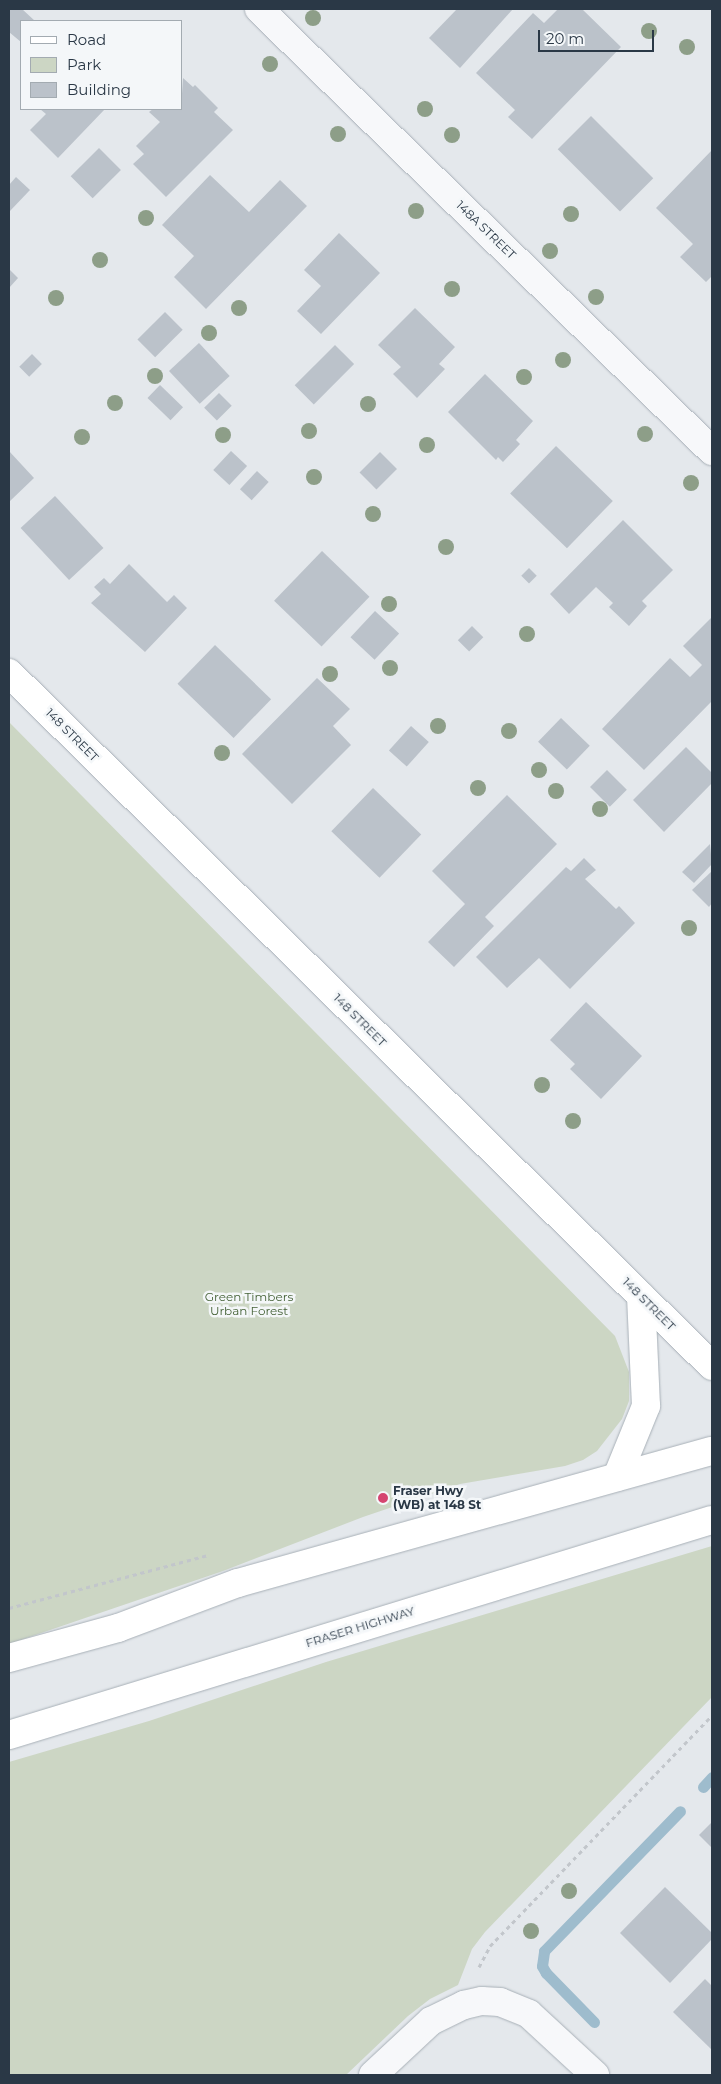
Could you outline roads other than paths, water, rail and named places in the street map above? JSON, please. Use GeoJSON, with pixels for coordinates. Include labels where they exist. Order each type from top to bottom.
{"type":"FeatureCollection","features":[{"type":"Feature","properties":{"kind":"main road","name":"148 STREET"},"geometry":{"type":"LineString","coordinates":[[9,673],[712,1366]]}},
{"type":"Feature","properties":{"kind":"main road"},"geometry":{"type":"LineString","coordinates":[[617,1477],[646,1406],[641,1296]]}},
{"type":"Feature","properties":{"kind":"main road"},"geometry":{"type":"LineString","coordinates":[[9,1658],[118,1628],[238,1583],[712,1451]]}},
{"type":"Feature","properties":{"kind":"main road","name":"FRASER HIGHWAY"},"geometry":{"type":"LineString","coordinates":[[9,1735],[712,1520]]}},
{"type":"Feature","properties":{"kind":"street","name":"148A STREET"},"geometry":{"type":"LineString","coordinates":[[259,9],[712,451]]}},
{"type":"Feature","properties":{"kind":"street"},"geometry":{"type":"LineString","coordinates":[[373,2075],[431,2022],[464,2005],[482,2001],[500,2002],[529,2014],[595,2075]]}},
{"type":"Feature","properties":{"kind":"waterway"},"geometry":{"type":"LineString","coordinates":[[703,1787],[712,1777]]}},
{"type":"Feature","properties":{"kind":"waterway"},"geometry":{"type":"LineString","coordinates":[[594,2022],[546,1973],[542,1966],[544,1951],[680,1811]]}},
{"type":"Feature","properties":{"kind":"place","name":"Fraser Hwy (WB) at 148 St"},"geometry":{"type":"Point","coordinates":[383,1498]}},
{"type":"Feature","properties":{"kind":"park label","name":"Green Timbers Urban Forest"},"geometry":{"type":"Point","coordinates":[249,1304]}}]}
